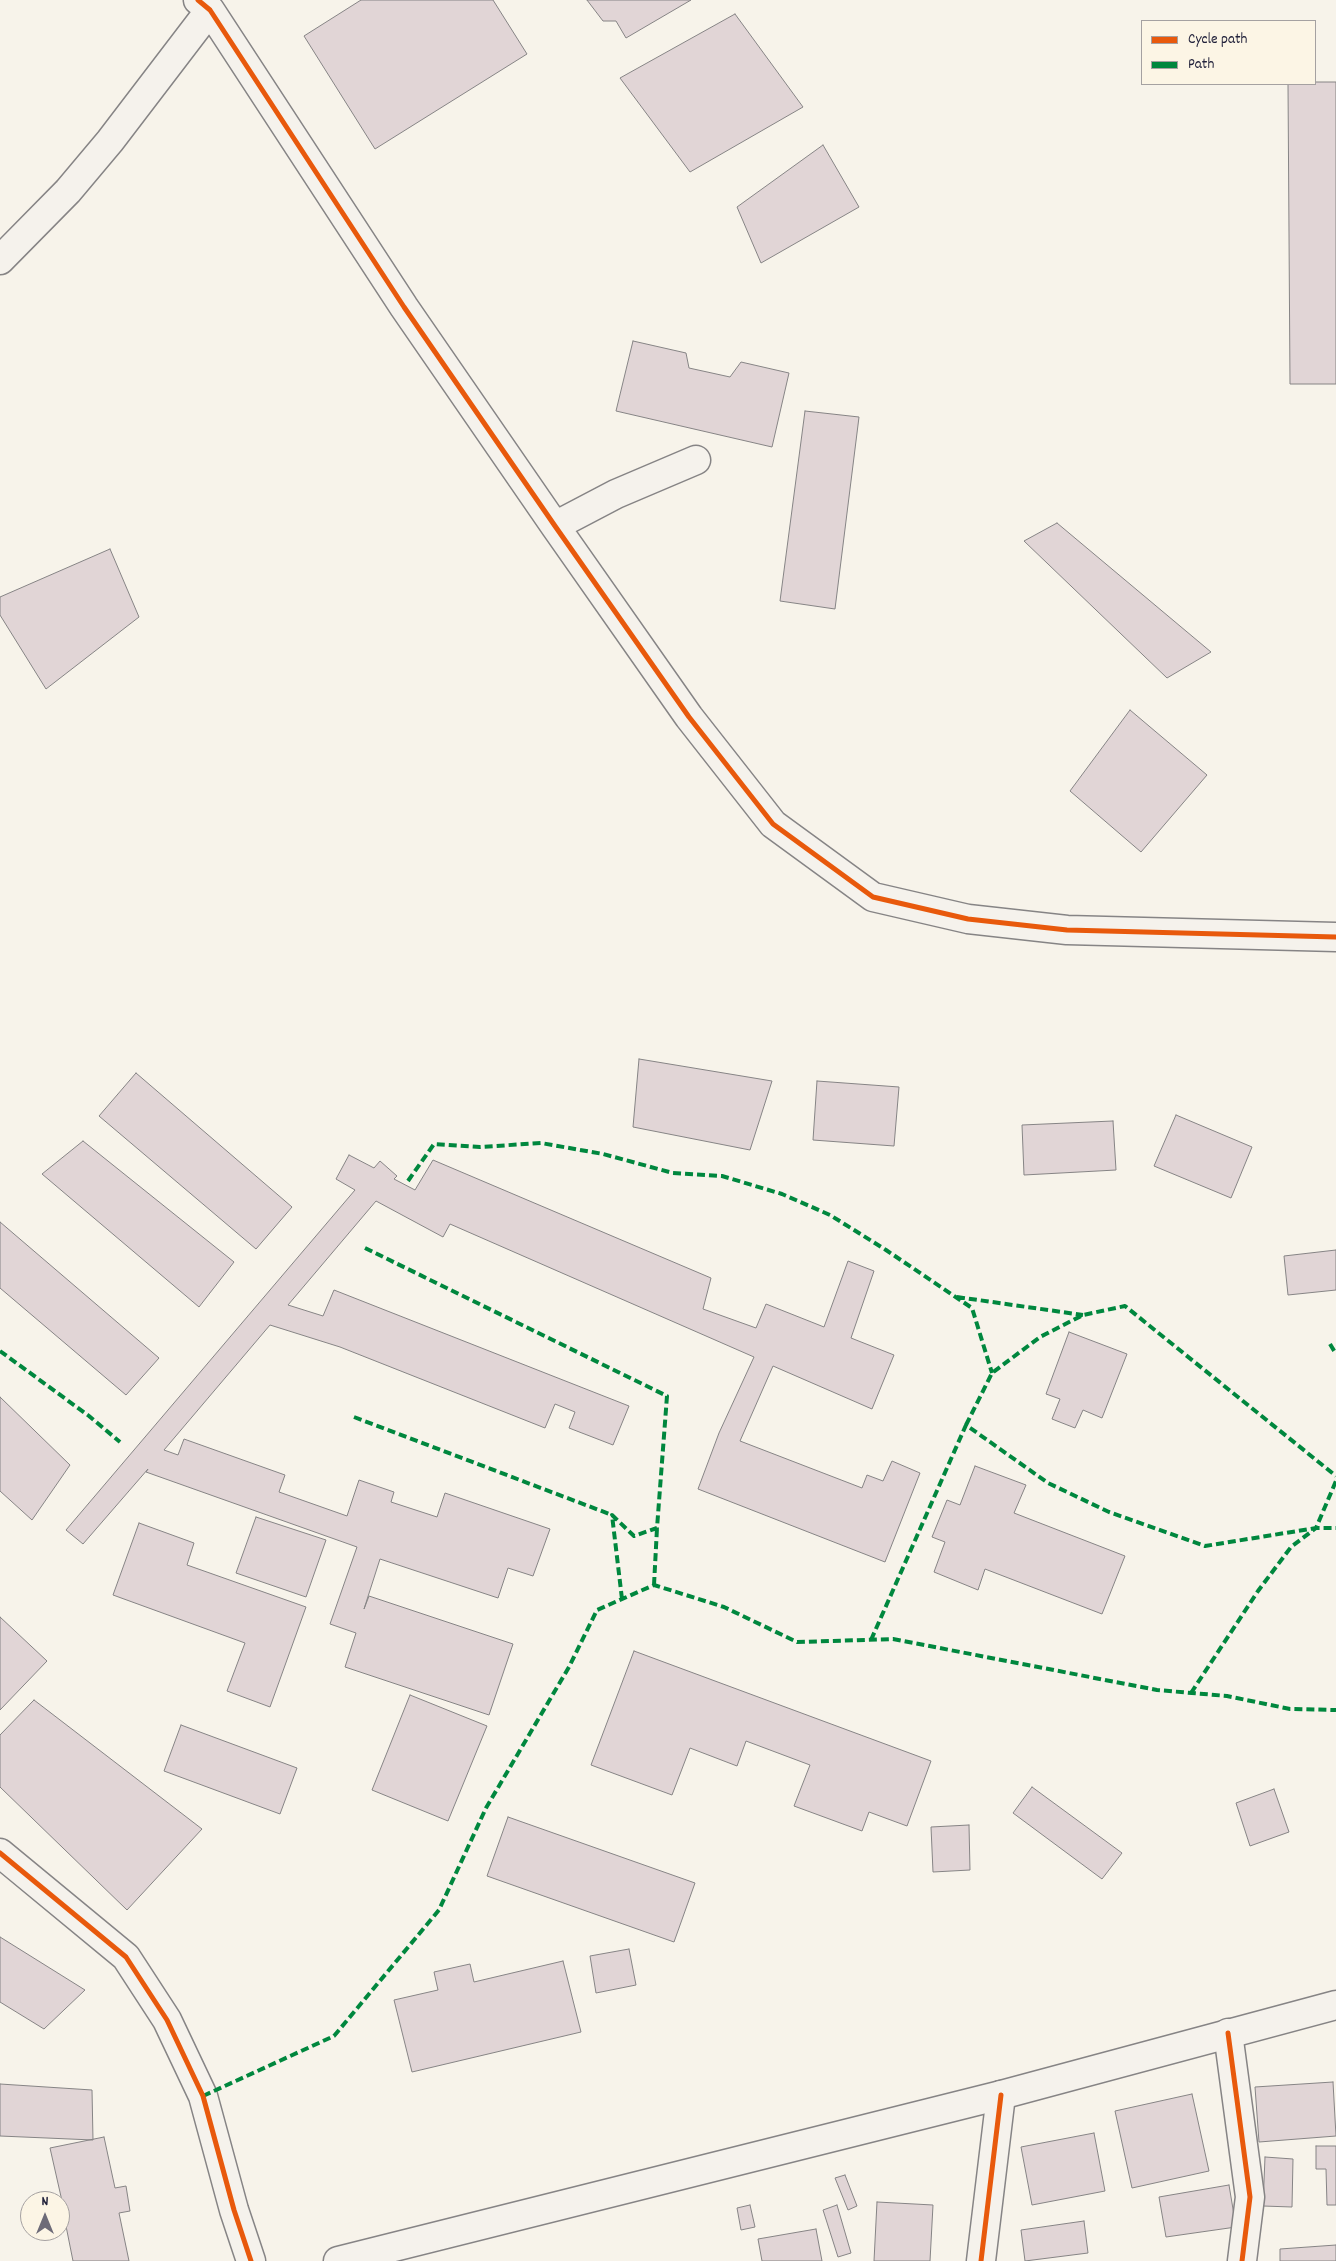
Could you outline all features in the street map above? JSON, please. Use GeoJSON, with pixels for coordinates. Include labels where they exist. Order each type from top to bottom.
{"type":"FeatureCollection","features":[{"type":"Feature","properties":{"kind":"street"},"geometry":{"type":"LineString","coordinates":[[0,260],[68,191],[98,156],[204,5],[404,307],[555,526],[689,717],[774,824],[872,897],[968,919],[1067,930],[1336,937]]}},
{"type":"Feature","properties":{"kind":"street"},"geometry":{"type":"LineString","coordinates":[[555,526],[616,494],[696,460]]}},
{"type":"Feature","properties":{"kind":"street"},"geometry":{"type":"LineString","coordinates":[[0,1853],[126,1957],[167,2020],[203,2096],[234,2210],[251,2261]]}},
{"type":"Feature","properties":{"kind":"street"},"geometry":{"type":"LineString","coordinates":[[338,2261],[1001,2094],[1336,2005]]}},
{"type":"Feature","properties":{"kind":"street"},"geometry":{"type":"LineString","coordinates":[[1228,2033],[1250,2197],[1242,2261]]}},
{"type":"Feature","properties":{"kind":"street"},"geometry":{"type":"LineString","coordinates":[[981,2261],[1001,2094]]}},
{"type":"Feature","properties":{"kind":"building"},"geometry":{"type":"Polygon","coordinates":[[[361,0],[493,0],[527,54],[375,149],[304,36],[361,0]]]}},
{"type":"Feature","properties":{"kind":"building"},"geometry":{"type":"Polygon","coordinates":[[[587,0],[691,0],[626,38],[616,21],[603,21],[587,0]]]}},
{"type":"Feature","properties":{"kind":"building"},"geometry":{"type":"Polygon","coordinates":[[[735,14],[803,107],[690,172],[620,78],[735,14]]]}},
{"type":"Feature","properties":{"kind":"building"},"geometry":{"type":"Polygon","coordinates":[[[1316,82],[1336,82],[1336,384],[1290,384],[1288,85],[1316,85],[1316,82]]]}},
{"type":"Feature","properties":{"kind":"building"},"geometry":{"type":"Polygon","coordinates":[[[823,145],[859,207],[761,263],[737,207],[823,145]]]}},
{"type":"Feature","properties":{"kind":"building"},"geometry":{"type":"Polygon","coordinates":[[[633,341],[686,353],[689,368],[730,377],[741,362],[789,373],[772,447],[616,411],[633,341]]]}},
{"type":"Feature","properties":{"kind":"building"},"geometry":{"type":"Polygon","coordinates":[[[805,411],[859,417],[835,609],[780,601],[805,411]]]}},
{"type":"Feature","properties":{"kind":"building"},"geometry":{"type":"Polygon","coordinates":[[[1057,523],[1211,652],[1167,678],[1024,541],[1057,523]]]}},
{"type":"Feature","properties":{"kind":"building"},"geometry":{"type":"Polygon","coordinates":[[[110,549],[139,617],[46,689],[0,615],[0,597],[110,549]]]}},
{"type":"Feature","properties":{"kind":"building"},"geometry":{"type":"Polygon","coordinates":[[[1130,710],[1207,775],[1141,852],[1070,791],[1130,710]]]}},
{"type":"Feature","properties":{"kind":"building"},"geometry":{"type":"Polygon","coordinates":[[[639,1059],[772,1081],[750,1150],[633,1127],[639,1059]]]}},
{"type":"Feature","properties":{"kind":"building"},"geometry":{"type":"Polygon","coordinates":[[[136,1073],[292,1207],[256,1249],[99,1116],[136,1073]]]}},
{"type":"Feature","properties":{"kind":"building"},"geometry":{"type":"Polygon","coordinates":[[[817,1081],[899,1087],[894,1146],[813,1140],[817,1081]]]}},
{"type":"Feature","properties":{"kind":"building"},"geometry":{"type":"Polygon","coordinates":[[[1176,1115],[1252,1147],[1231,1198],[1154,1166],[1176,1115]]]}},
{"type":"Feature","properties":{"kind":"building"},"geometry":{"type":"Polygon","coordinates":[[[1113,1121],[1116,1170],[1024,1175],[1022,1125],[1113,1121]]]}},
{"type":"Feature","properties":{"kind":"building"},"geometry":{"type":"Polygon","coordinates":[[[83,1141],[234,1262],[199,1307],[42,1174],[83,1141]]]}},
{"type":"Feature","properties":{"kind":"building"},"geometry":{"type":"Polygon","coordinates":[[[349,1155],[374,1168],[380,1161],[397,1176],[394,1179],[415,1190],[433,1160],[711,1278],[703,1309],[756,1328],[766,1304],[824,1327],[848,1261],[874,1271],[851,1338],[894,1355],[872,1409],[773,1366],[740,1441],[862,1488],[867,1475],[883,1481],[892,1461],[920,1473],[885,1562],[698,1489],[719,1433],[754,1357],[450,1224],[443,1237],[376,1201],[288,1305],[323,1316],[334,1290],[629,1406],[613,1445],[569,1428],[575,1412],[555,1404],[545,1428],[340,1347],[270,1325],[164,1450],[178,1455],[184,1439],[285,1475],[279,1492],[347,1516],[359,1480],[394,1492],[391,1502],[437,1517],[445,1493],[550,1529],[533,1576],[508,1568],[498,1598],[380,1559],[364,1609],[369,1596],[513,1644],[489,1715],[345,1667],[356,1633],[330,1624],[357,1547],[146,1472],[148,1469],[83,1544],[66,1530],[355,1190],[336,1179],[349,1155]]]}},
{"type":"Feature","properties":{"kind":"building"},"geometry":{"type":"Polygon","coordinates":[[[0,1222],[159,1358],[126,1395],[0,1288],[0,1222]]]}},
{"type":"Feature","properties":{"kind":"building"},"geometry":{"type":"Polygon","coordinates":[[[1336,1250],[1336,1290],[1288,1295],[1284,1256],[1336,1250]]]}},
{"type":"Feature","properties":{"kind":"building"},"geometry":{"type":"Polygon","coordinates":[[[1069,1332],[1127,1354],[1102,1418],[1083,1410],[1075,1428],[1052,1419],[1060,1399],[1046,1394],[1069,1332]]]}},
{"type":"Feature","properties":{"kind":"building"},"geometry":{"type":"Polygon","coordinates":[[[0,1397],[70,1465],[32,1520],[0,1491],[0,1397]]]}},
{"type":"Feature","properties":{"kind":"building"},"geometry":{"type":"Polygon","coordinates":[[[975,1466],[1026,1485],[1014,1513],[1125,1556],[1102,1614],[985,1569],[978,1590],[934,1572],[945,1542],[932,1537],[947,1500],[960,1505],[975,1466]]]}},
{"type":"Feature","properties":{"kind":"building"},"geometry":{"type":"Polygon","coordinates":[[[256,1517],[326,1540],[306,1597],[236,1573],[256,1517]]]}},
{"type":"Feature","properties":{"kind":"building"},"geometry":{"type":"Polygon","coordinates":[[[139,1523],[194,1543],[187,1565],[306,1607],[270,1707],[227,1691],[245,1643],[113,1595],[139,1523]]]}},
{"type":"Feature","properties":{"kind":"building"},"geometry":{"type":"Polygon","coordinates":[[[0,1617],[47,1661],[0,1710],[0,1617]]]}},
{"type":"Feature","properties":{"kind":"building"},"geometry":{"type":"Polygon","coordinates":[[[634,1651],[931,1761],[907,1826],[869,1812],[862,1831],[794,1806],[810,1765],[746,1741],[737,1766],[690,1748],[672,1795],[591,1765],[634,1651]]]}},
{"type":"Feature","properties":{"kind":"building"},"geometry":{"type":"Polygon","coordinates":[[[410,1695],[487,1726],[448,1821],[372,1790],[410,1695]]]}},
{"type":"Feature","properties":{"kind":"building"},"geometry":{"type":"Polygon","coordinates":[[[34,1700],[202,1829],[127,1910],[0,1787],[0,1735],[34,1700]]]}},
{"type":"Feature","properties":{"kind":"building"},"geometry":{"type":"Polygon","coordinates":[[[181,1725],[297,1768],[280,1814],[164,1771],[181,1725]]]}},
{"type":"Feature","properties":{"kind":"building"},"geometry":{"type":"Polygon","coordinates":[[[1032,1787],[1122,1853],[1102,1879],[1013,1813],[1032,1787]]]}},
{"type":"Feature","properties":{"kind":"building"},"geometry":{"type":"Polygon","coordinates":[[[1274,1789],[1289,1832],[1250,1846],[1236,1803],[1274,1789]]]}},
{"type":"Feature","properties":{"kind":"building"},"geometry":{"type":"Polygon","coordinates":[[[508,1817],[695,1883],[674,1942],[487,1876],[508,1817]]]}},
{"type":"Feature","properties":{"kind":"building"},"geometry":{"type":"Polygon","coordinates":[[[969,1825],[970,1870],[933,1872],[931,1827],[969,1825]]]}},
{"type":"Feature","properties":{"kind":"building"},"geometry":{"type":"Polygon","coordinates":[[[0,1937],[85,1990],[44,2029],[0,2002],[0,1937]]]}},
{"type":"Feature","properties":{"kind":"building"},"geometry":{"type":"Polygon","coordinates":[[[629,1949],[636,1985],[596,1993],[590,1956],[629,1949]]]}},
{"type":"Feature","properties":{"kind":"building"},"geometry":{"type":"Polygon","coordinates":[[[563,1961],[581,2032],[412,2072],[394,2000],[438,1990],[434,1972],[470,1964],[474,1982],[563,1961]]]}},
{"type":"Feature","properties":{"kind":"building"},"geometry":{"type":"Polygon","coordinates":[[[1333,2082],[1336,2136],[1259,2142],[1255,2087],[1333,2082]]]}},
{"type":"Feature","properties":{"kind":"building"},"geometry":{"type":"Polygon","coordinates":[[[0,2084],[92,2090],[93,2140],[0,2136],[0,2084]]]}},
{"type":"Feature","properties":{"kind":"building"},"geometry":{"type":"Polygon","coordinates":[[[1192,2094],[1209,2171],[1132,2188],[1115,2111],[1192,2094]]]}},
{"type":"Feature","properties":{"kind":"building"},"geometry":{"type":"Polygon","coordinates":[[[1094,2133],[1105,2191],[1032,2205],[1021,2147],[1094,2133]]]}},
{"type":"Feature","properties":{"kind":"building"},"geometry":{"type":"Polygon","coordinates":[[[104,2137],[115,2188],[126,2186],[130,2211],[119,2213],[129,2261],[73,2261],[69,2241],[70,2191],[60,2191],[50,2148],[104,2137]]]}},
{"type":"Feature","properties":{"kind":"building"},"geometry":{"type":"Polygon","coordinates":[[[1316,2146],[1336,2146],[1336,2205],[1327,2205],[1326,2169],[1316,2169],[1316,2146]]]}},
{"type":"Feature","properties":{"kind":"building"},"geometry":{"type":"Polygon","coordinates":[[[1265,2157],[1293,2159],[1292,2207],[1263,2206],[1265,2157]]]}},
{"type":"Feature","properties":{"kind":"building"},"geometry":{"type":"Polygon","coordinates":[[[845,2175],[857,2206],[848,2210],[835,2178],[845,2175]]]}},
{"type":"Feature","properties":{"kind":"building"},"geometry":{"type":"Polygon","coordinates":[[[1229,2185],[1236,2227],[1166,2237],[1159,2197],[1229,2185]]]}},
{"type":"Feature","properties":{"kind":"building"},"geometry":{"type":"Polygon","coordinates":[[[877,2202],[933,2205],[930,2261],[874,2261],[877,2202]]]}},
{"type":"Feature","properties":{"kind":"building"},"geometry":{"type":"Polygon","coordinates":[[[750,2205],[755,2227],[741,2230],[737,2208],[750,2205]]]}},
{"type":"Feature","properties":{"kind":"building"},"geometry":{"type":"Polygon","coordinates":[[[837,2205],[851,2253],[838,2257],[823,2210],[837,2205]]]}},
{"type":"Feature","properties":{"kind":"building"},"geometry":{"type":"Polygon","coordinates":[[[1084,2221],[1088,2253],[1025,2261],[1021,2230],[1084,2221]]]}},
{"type":"Feature","properties":{"kind":"building"},"geometry":{"type":"Polygon","coordinates":[[[816,2229],[822,2261],[762,2261],[758,2239],[816,2229]]]}},
{"type":"Feature","properties":{"kind":"building"},"geometry":{"type":"Polygon","coordinates":[[[1336,2245],[1336,2261],[1280,2261],[1280,2249],[1336,2245]]]}},
{"type":"Feature","properties":{"kind":"marked path"},"geometry":{"type":"LineString","coordinates":[[408,1181],[434,1144],[480,1147],[541,1143],[603,1154],[673,1173],[722,1176],[782,1194],[830,1215],[972,1308],[992,1373]]}},
{"type":"Feature","properties":{"kind":"marked path"},"geometry":{"type":"LineString","coordinates":[[365,1248],[667,1396],[657,1528],[634,1536],[612,1515],[622,1599]]}},
{"type":"Feature","properties":{"kind":"marked path"},"geometry":{"type":"LineString","coordinates":[[957,1297],[1083,1315]]}},
{"type":"Feature","properties":{"kind":"marked path"},"geometry":{"type":"LineString","coordinates":[[966,1425],[992,1373],[1040,1337],[1083,1315],[1125,1306],[1336,1476]]}},
{"type":"Feature","properties":{"kind":"marked path"},"geometry":{"type":"LineString","coordinates":[[1330,1344],[1336,1354]]}},
{"type":"Feature","properties":{"kind":"marked path"},"geometry":{"type":"LineString","coordinates":[[0,1351],[89,1416],[120,1442]]}},
{"type":"Feature","properties":{"kind":"marked path"},"geometry":{"type":"LineString","coordinates":[[354,1417],[612,1515]]}},
{"type":"Feature","properties":{"kind":"marked path"},"geometry":{"type":"LineString","coordinates":[[871,1640],[966,1425],[1048,1483],[1109,1512],[1205,1546],[1316,1528],[1336,1481]]}},
{"type":"Feature","properties":{"kind":"marked path"},"geometry":{"type":"LineString","coordinates":[[654,1585],[657,1528]]}},
{"type":"Feature","properties":{"kind":"marked path"},"geometry":{"type":"LineString","coordinates":[[1191,1693],[1258,1591],[1291,1547],[1316,1528],[1336,1528]]}},
{"type":"Feature","properties":{"kind":"marked path"},"geometry":{"type":"LineString","coordinates":[[203,2096],[334,2036],[439,1910],[486,1808],[569,1667],[597,1610],[654,1585],[724,1607],[797,1642],[893,1639],[1157,1690],[1227,1696],[1290,1709],[1336,1710]]}},
{"type":"Feature","properties":{"kind":"cycle path"},"geometry":{"type":"LineString","coordinates":[[198,0],[210,10],[404,307],[555,526],[689,717],[773,824],[873,897],[968,919],[1067,930],[1336,937]]}},
{"type":"Feature","properties":{"kind":"cycle path"},"geometry":{"type":"LineString","coordinates":[[0,1853],[126,1957],[167,2020],[203,2096],[234,2210],[251,2261]]}},
{"type":"Feature","properties":{"kind":"cycle path"},"geometry":{"type":"LineString","coordinates":[[1228,2033],[1250,2197],[1242,2261]]}},
{"type":"Feature","properties":{"kind":"cycle path"},"geometry":{"type":"LineString","coordinates":[[981,2261],[1001,2095]]}}]}
